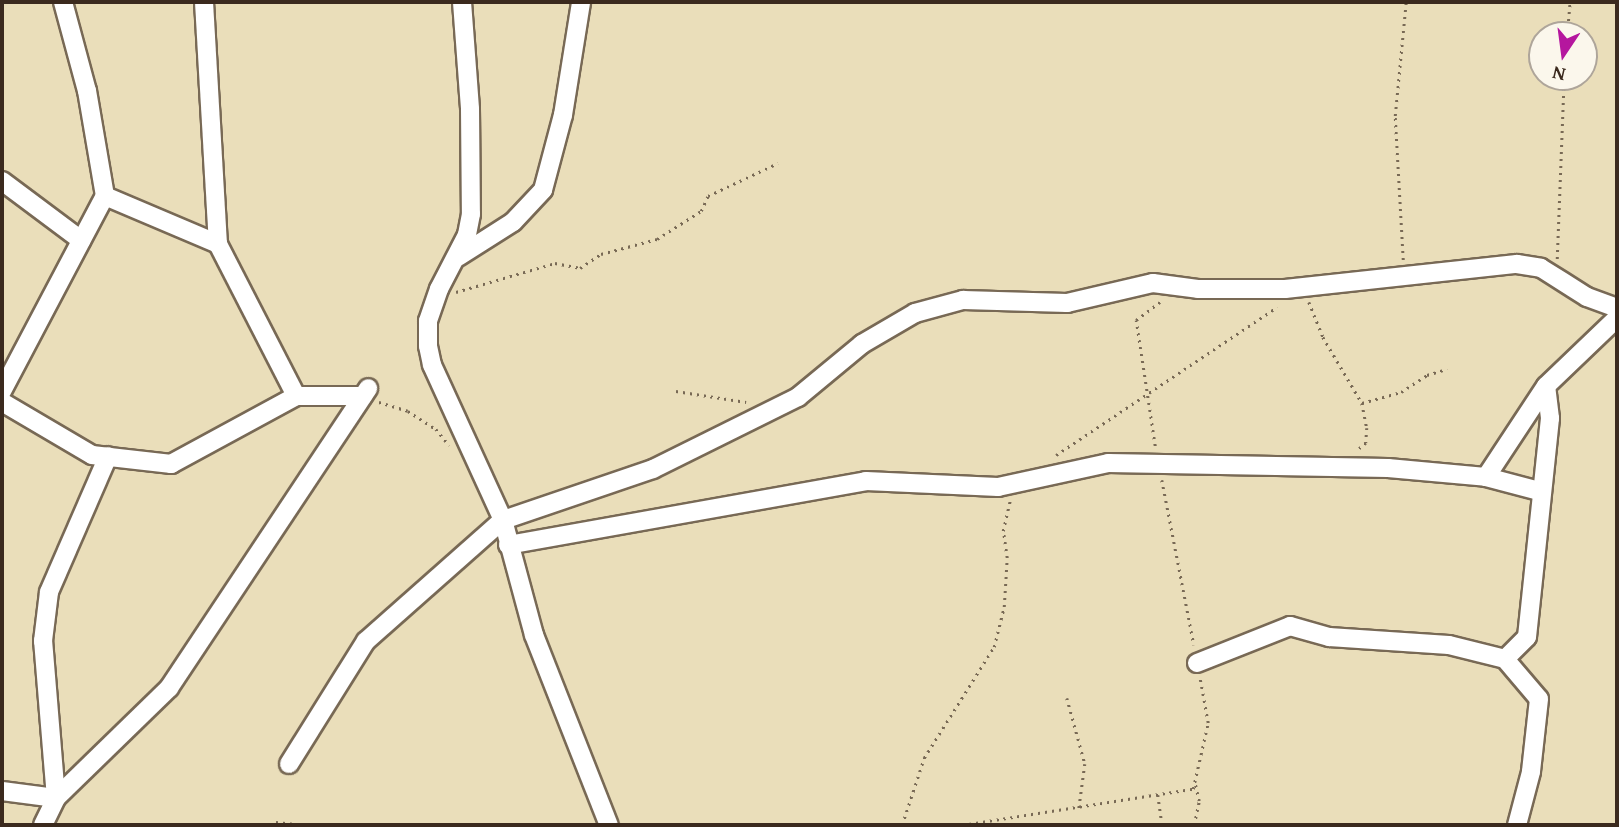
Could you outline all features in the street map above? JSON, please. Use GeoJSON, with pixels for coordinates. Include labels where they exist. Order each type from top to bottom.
{"type":"FeatureCollection","features":[{"type":"Feature","properties":{"kind":"street"},"geometry":{"type":"LineString","coordinates":[[2,391],[104,196],[87,91],[63,2]]}},
{"type":"Feature","properties":{"kind":"street"},"geometry":{"type":"LineString","coordinates":[[204,2],[218,244],[296,396]]}},
{"type":"Feature","properties":{"kind":"street"},"geometry":{"type":"LineString","coordinates":[[462,2],[473,187],[467,235],[436,296],[428,321],[432,365],[503,520],[534,635],[609,825]]}},
{"type":"Feature","properties":{"kind":"street"},"geometry":{"type":"LineString","coordinates":[[458,257],[513,222],[543,190],[563,115],[581,2]]}},
{"type":"Feature","properties":{"kind":"street"},"geometry":{"type":"LineString","coordinates":[[2,181],[81,240]]}},
{"type":"Feature","properties":{"kind":"street"},"geometry":{"type":"LineString","coordinates":[[104,196],[218,244]]}},
{"type":"Feature","properties":{"kind":"street"},"geometry":{"type":"LineString","coordinates":[[289,764],[366,640],[503,520],[653,470],[780,406],[819,382],[862,344],[915,313],[962,300],[1067,303],[1134,285],[1308,286],[1517,264],[1541,268],[1587,297],[1617,308]]}},
{"type":"Feature","properties":{"kind":"street"},"geometry":{"type":"LineString","coordinates":[[1486,477],[1546,386],[1617,318]]}},
{"type":"Feature","properties":{"kind":"street"},"geometry":{"type":"LineString","coordinates":[[1505,659],[1527,637],[1540,542],[1539,491],[1550,418],[1546,386]]}},
{"type":"Feature","properties":{"kind":"street"},"geometry":{"type":"LineString","coordinates":[[2,402],[92,455],[171,464],[296,396],[368,395]]}},
{"type":"Feature","properties":{"kind":"street"},"geometry":{"type":"LineString","coordinates":[[43,825],[56,797],[169,688],[368,395]]}},
{"type":"Feature","properties":{"kind":"street"},"geometry":{"type":"LineString","coordinates":[[56,797],[43,640],[49,592],[108,456]]}},
{"type":"Feature","properties":{"kind":"street"},"geometry":{"type":"LineString","coordinates":[[508,545],[866,481],[1012,484],[1108,463],[1159,467],[1344,467],[1486,477],[1539,491]]}},
{"type":"Feature","properties":{"kind":"street"},"geometry":{"type":"LineString","coordinates":[[1197,663],[1290,626],[1329,637],[1449,645],[1505,659],[1539,699],[1531,772],[1517,825]]}},
{"type":"Feature","properties":{"kind":"street"},"geometry":{"type":"LineString","coordinates":[[2,791],[56,797]]}},
{"type":"Feature","properties":{"kind":"path"},"geometry":{"type":"LineString","coordinates":[[1404,274],[1395,116],[1406,2]]}},
{"type":"Feature","properties":{"kind":"path"},"geometry":{"type":"LineString","coordinates":[[1568,21],[1570,2]]}},
{"type":"Feature","properties":{"kind":"path"},"geometry":{"type":"LineString","coordinates":[[1557,278],[1557,164],[1563,91]]}},
{"type":"Feature","properties":{"kind":"path"},"geometry":{"type":"LineString","coordinates":[[436,296],[555,263],[580,268],[601,254],[657,239],[701,211],[708,196],[778,163]]}},
{"type":"Feature","properties":{"kind":"path"},"geometry":{"type":"LineString","coordinates":[[1046,461],[1308,286],[1310,305],[1323,337],[1363,403],[1366,443],[1344,467]]}},
{"type":"Feature","properties":{"kind":"path"},"geometry":{"type":"LineString","coordinates":[[962,825],[1079,809],[1193,789],[1208,723],[1159,467],[1136,320],[1180,287]]}},
{"type":"Feature","properties":{"kind":"path"},"geometry":{"type":"LineString","coordinates":[[1363,403],[1401,392],[1427,375],[1447,369]]}},
{"type":"Feature","properties":{"kind":"path"},"geometry":{"type":"LineString","coordinates":[[676,391],[780,406]]}},
{"type":"Feature","properties":{"kind":"path"},"geometry":{"type":"LineString","coordinates":[[368,395],[408,411],[436,429],[456,453]]}},
{"type":"Feature","properties":{"kind":"path"},"geometry":{"type":"LineString","coordinates":[[902,825],[924,758],[993,647],[1004,607],[1007,558],[1003,531],[1012,484]]}},
{"type":"Feature","properties":{"kind":"path"},"geometry":{"type":"LineString","coordinates":[[1067,698],[1085,764],[1079,809]]}},
{"type":"Feature","properties":{"kind":"path"},"geometry":{"type":"LineString","coordinates":[[1194,825],[1199,801],[1195,781]]}},
{"type":"Feature","properties":{"kind":"path"},"geometry":{"type":"LineString","coordinates":[[1158,795],[1162,825]]}},
{"type":"Feature","properties":{"kind":"path"},"geometry":{"type":"LineString","coordinates":[[276,822],[303,825]]}}]}
